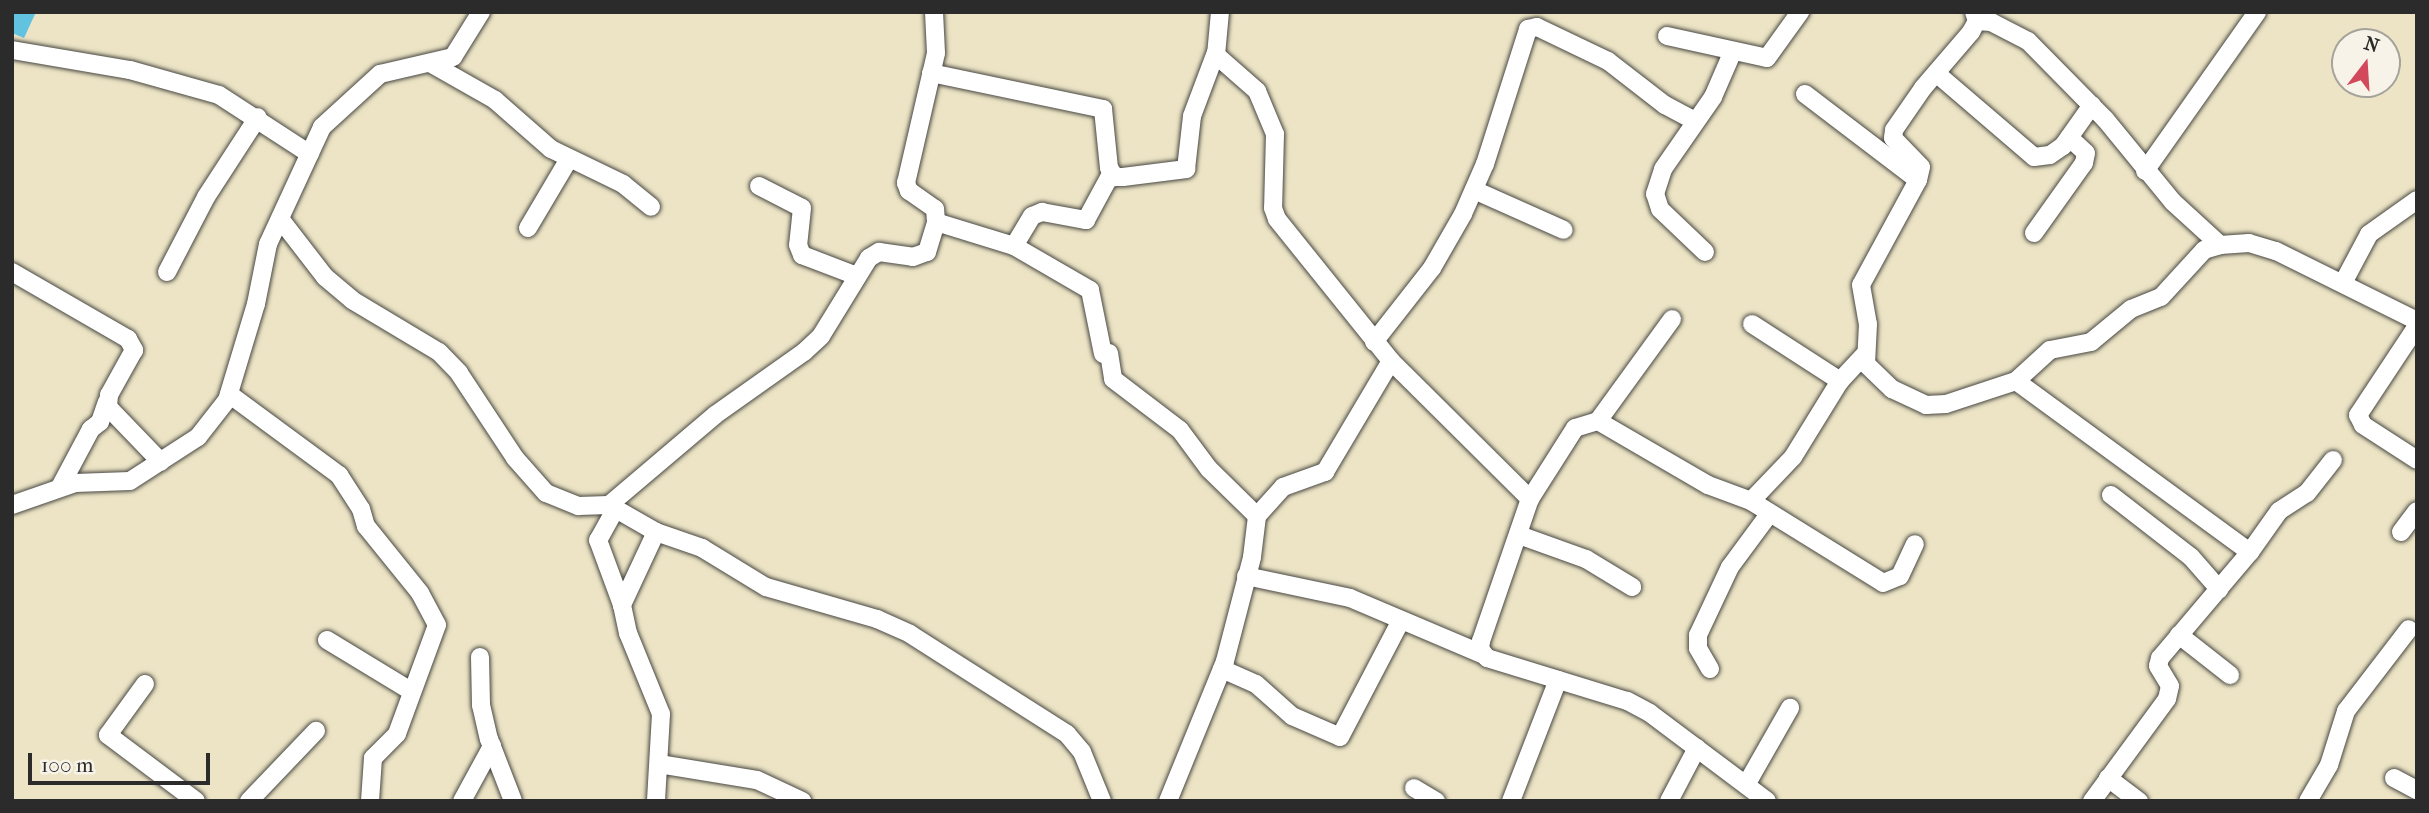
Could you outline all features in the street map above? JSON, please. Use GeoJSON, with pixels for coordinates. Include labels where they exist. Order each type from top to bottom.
{"type":"FeatureCollection","features":[{"type":"Feature","properties":{"kind":"street"},"geometry":{"type":"LineString","coordinates":[[12,505],[75,482],[118,484],[162,462],[198,437],[229,394],[256,304],[268,244],[333,112],[367,82],[403,66],[453,57],[481,12]]}},
{"type":"Feature","properties":{"kind":"street"},"geometry":{"type":"LineString","coordinates":[[656,801],[668,765],[661,714],[628,633],[622,605],[598,540],[613,507],[715,415],[804,352],[821,336],[862,265],[879,253],[913,257],[927,252],[936,222],[935,209],[909,191],[906,183],[931,73],[937,34],[934,12]]}},
{"type":"Feature","properties":{"kind":"street"},"geometry":{"type":"LineString","coordinates":[[1117,176],[1186,169],[1192,116],[1216,52],[1220,12]]}},
{"type":"Feature","properties":{"kind":"street"},"geometry":{"type":"LineString","coordinates":[[1667,36],[1752,58],[1773,55],[1800,12]]}},
{"type":"Feature","properties":{"kind":"street"},"geometry":{"type":"LineString","coordinates":[[2145,171],[2253,14]]}},
{"type":"Feature","properties":{"kind":"street"},"geometry":{"type":"LineString","coordinates":[[2220,245],[2145,171],[2092,105],[2028,41],[1975,17],[1894,130],[1894,138],[1921,167],[1918,180],[1861,285],[1868,324],[1865,354],[1874,376],[1926,405],[1946,404],[2016,381],[2050,350],[2091,342],[2131,309],[2161,297],[2204,250],[2220,245],[2249,243],[2276,251],[2343,283],[2417,324],[2358,415],[2363,425],[2417,460]]}},
{"type":"Feature","properties":{"kind":"street"},"geometry":{"type":"LineString","coordinates":[[1374,342],[1432,268],[1474,190],[1525,33],[1533,20],[1618,67],[1665,105],[1695,121]]}},
{"type":"Feature","properties":{"kind":"street"},"geometry":{"type":"LineString","coordinates":[[12,50],[189,84],[239,104],[310,154]]}},
{"type":"Feature","properties":{"kind":"street"},"geometry":{"type":"LineString","coordinates":[[1705,252],[1656,202],[1662,169],[1713,97],[1733,51]]}},
{"type":"Feature","properties":{"kind":"street"},"geometry":{"type":"LineString","coordinates":[[1216,52],[1257,92],[1267,109],[1278,146],[1273,194],[1277,219],[1391,361],[1530,499]]}},
{"type":"Feature","properties":{"kind":"street"},"geometry":{"type":"LineString","coordinates":[[430,63],[495,100],[551,149],[623,184],[650,207]]}},
{"type":"Feature","properties":{"kind":"street"},"geometry":{"type":"LineString","coordinates":[[931,73],[1103,109],[1117,176],[1086,220],[1042,212],[1032,216],[1014,246]]}},
{"type":"Feature","properties":{"kind":"street"},"geometry":{"type":"LineString","coordinates":[[1936,73],[2034,157],[2050,155],[2069,137],[2092,105]]}},
{"type":"Feature","properties":{"kind":"street"},"geometry":{"type":"LineString","coordinates":[[1805,94],[1918,180]]}},
{"type":"Feature","properties":{"kind":"street"},"geometry":{"type":"LineString","coordinates":[[167,272],[206,197],[258,117]]}},
{"type":"Feature","properties":{"kind":"street"},"geometry":{"type":"LineString","coordinates":[[2034,233],[2084,163],[2086,153],[2069,137]]}},
{"type":"Feature","properties":{"kind":"street"},"geometry":{"type":"LineString","coordinates":[[528,228],[569,159]]}},
{"type":"Feature","properties":{"kind":"street"},"geometry":{"type":"LineString","coordinates":[[759,186],[802,208],[798,245],[802,255],[857,276]]}},
{"type":"Feature","properties":{"kind":"street"},"geometry":{"type":"LineString","coordinates":[[1474,190],[1564,230]]}},
{"type":"Feature","properties":{"kind":"street"},"geometry":{"type":"LineString","coordinates":[[2343,283],[2369,234],[2417,200]]}},
{"type":"Feature","properties":{"kind":"street"},"geometry":{"type":"LineString","coordinates":[[281,220],[325,277],[352,300],[439,352],[546,493],[578,506],[613,507],[656,532],[702,548],[766,587],[868,616],[910,634],[967,675],[1043,715],[1082,752],[1102,801]]}},
{"type":"Feature","properties":{"kind":"street"},"geometry":{"type":"LineString","coordinates":[[936,222],[1014,246],[1090,290],[1113,379],[1180,430],[1209,469],[1257,516]]}},
{"type":"Feature","properties":{"kind":"street"},"geometry":{"type":"LineString","coordinates":[[12,272],[110,326],[132,345],[131,358],[107,402],[100,422],[91,429],[60,487]]}},
{"type":"Feature","properties":{"kind":"street"},"geometry":{"type":"LineString","coordinates":[[1482,654],[1481,641],[1530,499],[1564,441],[1576,428],[1598,421],[1672,319]]}},
{"type":"Feature","properties":{"kind":"street"},"geometry":{"type":"LineString","coordinates":[[1752,324],[1840,381]]}},
{"type":"Feature","properties":{"kind":"street"},"geometry":{"type":"LineString","coordinates":[[1751,501],[1793,457],[1840,381],[1865,354]]}},
{"type":"Feature","properties":{"kind":"street"},"geometry":{"type":"LineString","coordinates":[[1168,801],[1222,669],[1246,576],[1257,516],[1283,487],[1325,472],[1391,361]]}},
{"type":"Feature","properties":{"kind":"street"},"geometry":{"type":"LineString","coordinates":[[2016,381],[2250,552]]}},
{"type":"Feature","properties":{"kind":"street"},"geometry":{"type":"LineString","coordinates":[[229,394],[339,475],[361,509],[366,527],[419,593],[437,625],[397,734],[373,758],[370,801]]}},
{"type":"Feature","properties":{"kind":"street"},"geometry":{"type":"LineString","coordinates":[[107,402],[162,462]]}},
{"type":"Feature","properties":{"kind":"street"},"geometry":{"type":"LineString","coordinates":[[1598,421],[1721,491],[1751,501],[1883,583],[1900,576],[1914,544]]}},
{"type":"Feature","properties":{"kind":"street"},"geometry":{"type":"LineString","coordinates":[[2092,801],[2167,699],[2170,686],[2158,666],[2160,658],[2250,552],[2279,511],[2307,493],[2333,460]]}},
{"type":"Feature","properties":{"kind":"street"},"geometry":{"type":"LineString","coordinates":[[2111,495],[2191,556],[2219,589]]}},
{"type":"Feature","properties":{"kind":"street"},"geometry":{"type":"LineString","coordinates":[[2401,532],[2417,511]]}},
{"type":"Feature","properties":{"kind":"street"},"geometry":{"type":"LineString","coordinates":[[1710,669],[1698,648],[1698,635],[1730,567],[1770,513]]}},
{"type":"Feature","properties":{"kind":"street"},"geometry":{"type":"LineString","coordinates":[[622,605],[656,532]]}},
{"type":"Feature","properties":{"kind":"street"},"geometry":{"type":"LineString","coordinates":[[1519,535],[1586,559],[1632,587]]}},
{"type":"Feature","properties":{"kind":"street"},"geometry":{"type":"LineString","coordinates":[[1246,576],[1350,598],[1400,622],[1482,654],[1627,701],[1697,748],[1768,801]]}},
{"type":"Feature","properties":{"kind":"street"},"geometry":{"type":"LineString","coordinates":[[1222,669],[1256,684],[1292,716],[1340,737],[1400,622]]}},
{"type":"Feature","properties":{"kind":"street"},"geometry":{"type":"LineString","coordinates":[[2308,801],[2329,765],[2346,711],[2409,629]]}},
{"type":"Feature","properties":{"kind":"street"},"geometry":{"type":"LineString","coordinates":[[2179,635],[2230,675]]}},
{"type":"Feature","properties":{"kind":"street"},"geometry":{"type":"LineString","coordinates":[[327,640],[411,691]]}},
{"type":"Feature","properties":{"kind":"street"},"geometry":{"type":"LineString","coordinates":[[480,657],[481,705],[492,746],[513,801]]}},
{"type":"Feature","properties":{"kind":"street"},"geometry":{"type":"LineString","coordinates":[[1511,801],[1558,680]]}},
{"type":"Feature","properties":{"kind":"street"},"geometry":{"type":"LineString","coordinates":[[145,684],[108,735],[196,801]]}},
{"type":"Feature","properties":{"kind":"street"},"geometry":{"type":"LineString","coordinates":[[1746,785],[1790,708]]}},
{"type":"Feature","properties":{"kind":"street"},"geometry":{"type":"LineString","coordinates":[[249,801],[316,732]]}},
{"type":"Feature","properties":{"kind":"street"},"geometry":{"type":"LineString","coordinates":[[462,801],[492,746]]}},
{"type":"Feature","properties":{"kind":"street"},"geometry":{"type":"LineString","coordinates":[[1669,801],[1697,748]]}},
{"type":"Feature","properties":{"kind":"street"},"geometry":{"type":"LineString","coordinates":[[668,765],[757,780],[802,801]]}},
{"type":"Feature","properties":{"kind":"street"},"geometry":{"type":"LineString","coordinates":[[2108,778],[2139,801]]}},
{"type":"Feature","properties":{"kind":"street"},"geometry":{"type":"LineString","coordinates":[[2394,778],[2417,790]]}},
{"type":"Feature","properties":{"kind":"street"},"geometry":{"type":"LineString","coordinates":[[1414,788],[1436,801]]}},
{"type":"Feature","properties":{"kind":"water"},"geometry":{"type":"Polygon","coordinates":[[[12,12],[36,12],[24,38],[12,33],[12,12]]]}}]}
